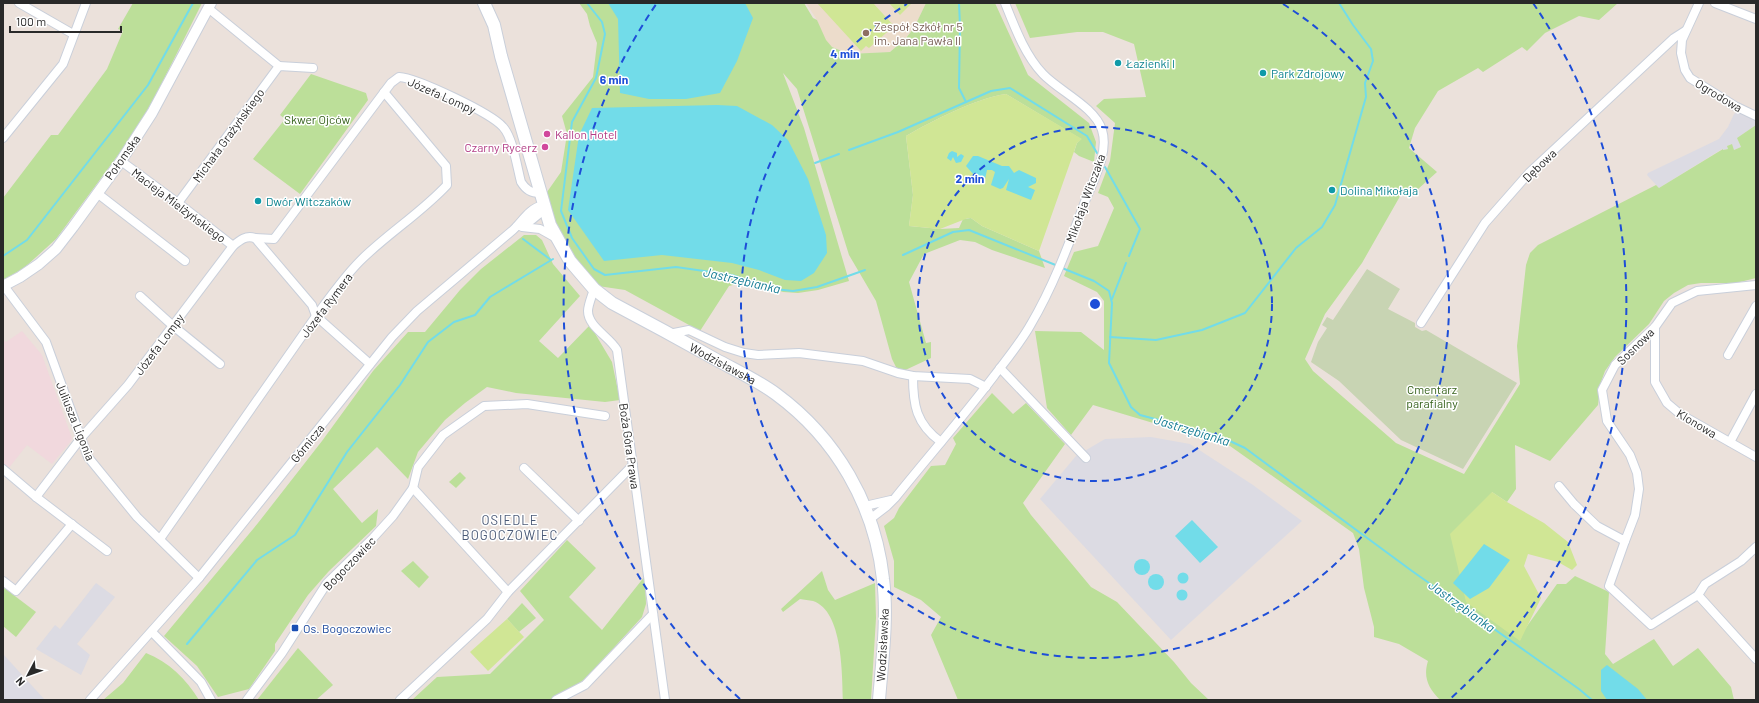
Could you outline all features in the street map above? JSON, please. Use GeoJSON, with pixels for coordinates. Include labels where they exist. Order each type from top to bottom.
{"type":"FeatureCollection","features":[{"type":"Feature","properties":{"kind":"main road","name":"Wodzisławska"},"geometry":{"type":"LineString","coordinates":[[475,3],[501,56]]}},
{"type":"Feature","properties":{"kind":"main road","name":"Wodzisławska"},"geometry":{"type":"LineString","coordinates":[[484,3],[494,25],[501,56],[544,207],[556,238],[570,261],[594,289],[612,303],[740,373],[781,398],[819,433],[851,478],[865,506],[875,534],[884,580],[885,610],[879,700]]}},
{"type":"Feature","properties":{"kind":"street"},"geometry":{"type":"LineString","coordinates":[[19,3],[73,34]]}},
{"type":"Feature","properties":{"kind":"street"},"geometry":{"type":"LineString","coordinates":[[3,138],[63,64],[73,34],[86,3]]}},
{"type":"Feature","properties":{"kind":"street","name":"Mikołaja Witczaka"},"geometry":{"type":"LineString","coordinates":[[1000,368],[1032,324],[1056,273],[1100,161],[1104,145],[1102,130],[1095,117],[1053,83],[1039,69],[1025,48],[1005,3]]}},
{"type":"Feature","properties":{"kind":"street","name":"Ogrodowa"},"geometry":{"type":"LineString","coordinates":[[1699,3],[1682,40],[1681,53],[1685,70],[1690,78],[1734,106],[1756,116]]}},
{"type":"Feature","properties":{"kind":"street"},"geometry":{"type":"LineString","coordinates":[[1715,3],[1756,19]]}},
{"type":"Feature","properties":{"kind":"street"},"geometry":{"type":"LineString","coordinates":[[209,5],[279,66],[313,68]]}},
{"type":"Feature","properties":{"kind":"street","name":"Połomska"},"geometry":{"type":"LineString","coordinates":[[3,286],[20,277],[56,249],[121,161],[152,113],[209,5]]}},
{"type":"Feature","properties":{"kind":"street","name":"Dębowa"},"geometry":{"type":"LineString","coordinates":[[1421,323],[1485,223],[1529,173],[1674,38],[1685,31]]}},
{"type":"Feature","properties":{"kind":"street","name":"Michała Grażyńskiego"},"geometry":{"type":"LineString","coordinates":[[178,203],[279,66]]}},
{"type":"Feature","properties":{"kind":"street","name":"Józefa Lompy"},"geometry":{"type":"LineString","coordinates":[[256,238],[274,239],[384,92],[391,83],[399,77],[406,77],[440,92],[495,120],[503,127],[508,136],[521,182],[525,188],[532,193],[540,192]]}},
{"type":"Feature","properties":{"kind":"street","name":"Józefa Rymera"},"geometry":{"type":"LineString","coordinates":[[160,539],[316,316],[359,261],[423,208],[447,185],[446,166],[384,92]]}},
{"type":"Feature","properties":{"kind":"street","name":"Macieja Mielżyńskiego"},"geometry":{"type":"LineString","coordinates":[[121,161],[233,246],[241,239],[249,236],[256,238]]}},
{"type":"Feature","properties":{"kind":"street"},"geometry":{"type":"LineString","coordinates":[[97,193],[185,261]]}},
{"type":"Feature","properties":{"kind":"street","name":"Górnicza"},"geometry":{"type":"LineString","coordinates":[[90,700],[199,578],[392,337],[417,311],[517,226],[528,223],[544,207]]}},
{"type":"Feature","properties":{"kind":"street"},"geometry":{"type":"LineString","coordinates":[[517,226],[540,229],[556,238]]}},
{"type":"Feature","properties":{"kind":"street"},"geometry":{"type":"LineString","coordinates":[[256,238],[312,305],[316,316],[370,364]]}},
{"type":"Feature","properties":{"kind":"street","name":"Józefa Lompy"},"geometry":{"type":"LineString","coordinates":[[36,497],[81,438],[128,385],[233,246]]}},
{"type":"Feature","properties":{"kind":"street","name":"Sosnowa"},"geometry":{"type":"LineString","coordinates":[[1698,595],[1652,625],[1610,586],[1635,515],[1639,489],[1637,473],[1630,455],[1607,421],[1602,390],[1615,365],[1655,327],[1672,304],[1696,291],[1756,285]]}},
{"type":"Feature","properties":{"kind":"street","name":"Juliusza Ligonia"},"geometry":{"type":"LineString","coordinates":[[3,286],[46,342],[88,456],[137,517],[199,578]]}},
{"type":"Feature","properties":{"kind":"street","name":"Boża Góra Prawa"},"geometry":{"type":"LineString","coordinates":[[594,289],[588,312],[593,325],[612,342],[616,350],[665,700]]}},
{"type":"Feature","properties":{"kind":"street"},"geometry":{"type":"LineString","coordinates":[[140,296],[172,325],[220,364]]}},
{"type":"Feature","properties":{"kind":"street"},"geometry":{"type":"LineString","coordinates":[[1728,355],[1756,306]]}},
{"type":"Feature","properties":{"kind":"street","name":"Klonowa"},"geometry":{"type":"LineString","coordinates":[[1655,327],[1656,382],[1667,403],[1680,414],[1756,457]]}},
{"type":"Feature","properties":{"kind":"street"},"geometry":{"type":"LineString","coordinates":[[669,334],[689,330],[725,347],[744,353],[758,355],[799,353],[863,361],[898,373],[913,376],[970,379],[986,387]]}},
{"type":"Feature","properties":{"kind":"street"},"geometry":{"type":"LineString","coordinates":[[865,506],[895,498],[1000,368],[1086,458]]}},
{"type":"Feature","properties":{"kind":"street"},"geometry":{"type":"LineString","coordinates":[[913,376],[914,403],[916,412],[924,426],[941,442]]}},
{"type":"Feature","properties":{"kind":"street"},"geometry":{"type":"LineString","coordinates":[[1730,442],[1756,394]]}},
{"type":"Feature","properties":{"kind":"street","name":"Bogoczowiec"},"geometry":{"type":"LineString","coordinates":[[247,700],[282,653],[327,583],[393,516],[413,488],[418,467],[443,435],[484,406],[527,404],[605,416]]}},
{"type":"Feature","properties":{"kind":"street"},"geometry":{"type":"LineString","coordinates":[[400,700],[487,619],[508,592],[633,465]]}},
{"type":"Feature","properties":{"kind":"street"},"geometry":{"type":"LineString","coordinates":[[524,468],[578,521]]}},
{"type":"Feature","properties":{"kind":"street"},"geometry":{"type":"LineString","coordinates":[[3,469],[36,497],[107,551]]}},
{"type":"Feature","properties":{"kind":"street"},"geometry":{"type":"LineString","coordinates":[[1559,486],[1574,504],[1597,526],[1625,540]]}},
{"type":"Feature","properties":{"kind":"street"},"geometry":{"type":"LineString","coordinates":[[413,488],[508,592]]}},
{"type":"Feature","properties":{"kind":"street"},"geometry":{"type":"LineString","coordinates":[[870,519],[887,506],[891,500]]}},
{"type":"Feature","properties":{"kind":"street"},"geometry":{"type":"LineString","coordinates":[[3,581],[16,591],[72,524]]}},
{"type":"Feature","properties":{"kind":"street"},"geometry":{"type":"LineString","coordinates":[[1756,547],[1742,561],[1705,584],[1698,595],[1756,659]]}},
{"type":"Feature","properties":{"kind":"street"},"geometry":{"type":"LineString","coordinates":[[556,700],[585,685],[653,614]]}},
{"type":"Feature","properties":{"kind":"street"},"geometry":{"type":"LineString","coordinates":[[152,632],[201,682],[211,700]]}},
{"type":"Feature","properties":{"kind":"shaded area","name":"Zespół Szkół nr 5 im. Jana Pawła II"},"geometry":{"type":"Polygon","coordinates":[[[806,3],[926,3],[914,28],[906,38],[890,52],[850,54],[832,47],[825,40],[817,20],[806,3]]]}},
{"type":"Feature","properties":{"kind":"shaded area"},"geometry":{"type":"Polygon","coordinates":[[[1738,111],[1756,121],[1756,125],[1737,138],[1741,147],[1734,150],[1731,144],[1727,146],[1728,149],[1722,149],[1659,188],[1647,175],[1648,173],[1719,139],[1728,127],[1734,114],[1738,111]]]}},
{"type":"Feature","properties":{"kind":"shaded area"},"geometry":{"type":"Polygon","coordinates":[[[22,331],[42,355],[72,438],[52,464],[27,445],[8,469],[3,468],[3,339],[6,342],[22,331]]]}},
{"type":"Feature","properties":{"kind":"shaded area"},"geometry":{"type":"Polygon","coordinates":[[[1151,437],[1190,444],[1253,485],[1302,521],[1171,640],[1040,499],[1076,456],[1105,439],[1151,437]]]}},
{"type":"Feature","properties":{"kind":"shaded area"},"geometry":{"type":"Polygon","coordinates":[[[96,583],[115,597],[77,644],[90,655],[81,675],[36,649],[55,625],[60,629],[96,583]]]}},
{"type":"Feature","properties":{"kind":"shaded area"},"geometry":{"type":"Polygon","coordinates":[[[3,654],[45,700],[3,700],[3,654]]]}},
{"type":"Feature","properties":{"kind":"green space"},"geometry":{"type":"Polygon","coordinates":[[[133,3],[202,3],[156,95],[133,135],[56,239],[24,268],[3,280],[3,198],[51,135],[58,135],[107,69],[123,31],[118,29],[133,3]]]}},
{"type":"Feature","properties":{"kind":"green space"},"geometry":{"type":"Polygon","coordinates":[[[579,3],[804,3],[813,18],[817,20],[826,40],[832,47],[849,54],[890,52],[906,38],[914,28],[926,3],[995,3],[1028,75],[1089,123],[1096,142],[1094,162],[1079,156],[1074,152],[1077,143],[1081,139],[1006,94],[968,105],[906,136],[913,195],[909,226],[940,229],[959,228],[963,219],[971,218],[982,226],[1039,251],[1045,268],[992,250],[975,242],[960,240],[924,254],[909,282],[926,343],[931,342],[931,358],[899,373],[892,359],[876,301],[849,255],[797,89],[783,73],[804,128],[849,281],[818,290],[798,293],[783,292],[748,281],[729,286],[700,331],[625,290],[598,286],[577,265],[557,227],[547,192],[561,172],[567,134],[562,116],[593,77],[597,43],[587,14],[579,3]]]}},
{"type":"Feature","properties":{"kind":"green space"},"geometry":{"type":"Polygon","coordinates":[[[817,3],[873,3],[894,26],[869,48],[866,46],[861,51],[817,3]]]}},
{"type":"Feature","properties":{"kind":"green space"},"geometry":{"type":"Polygon","coordinates":[[[889,3],[912,3],[900,15],[889,3]]]}},
{"type":"Feature","properties":{"kind":"green space"},"geometry":{"type":"Polygon","coordinates":[[[1015,3],[1618,3],[1599,20],[1579,16],[1545,33],[1527,51],[1522,47],[1483,72],[1478,68],[1438,91],[1415,128],[1409,148],[1437,172],[1417,190],[1403,191],[1362,263],[1325,314],[1305,359],[1313,371],[1396,443],[1464,474],[1520,384],[1517,346],[1526,265],[1530,253],[1538,245],[1656,185],[1659,188],[1723,149],[1728,149],[1727,146],[1732,144],[1734,150],[1741,147],[1737,138],[1756,125],[1756,278],[1736,283],[1701,283],[1688,285],[1664,301],[1649,324],[1615,357],[1605,371],[1601,382],[1598,405],[1550,461],[1515,445],[1516,489],[1507,502],[1492,492],[1520,640],[1525,629],[1557,584],[1566,584],[1575,576],[1609,592],[1605,654],[1613,664],[1654,639],[1673,666],[1698,648],[1731,687],[1734,700],[1440,700],[1432,691],[1426,677],[1428,661],[1399,644],[1374,637],[1374,627],[1364,588],[1359,549],[1353,533],[1230,446],[1093,405],[1071,435],[1047,408],[1035,331],[1081,332],[1104,350],[1104,301],[1097,292],[1064,276],[1074,252],[1098,246],[1114,208],[1108,197],[1098,193],[1110,161],[1115,123],[1096,106],[1104,99],[1146,97],[1134,44],[1103,32],[1077,32],[1030,38],[1015,3]]]}},
{"type":"Feature","properties":{"kind":"green space","name":"Skwer Ojców"},"geometry":{"type":"Polygon","coordinates":[[[311,74],[366,93],[368,100],[300,194],[253,159],[285,119],[280,115],[311,74]]]}},
{"type":"Feature","properties":{"kind":"green space"},"geometry":{"type":"Polygon","coordinates":[[[1006,94],[1082,139],[1077,143],[1039,251],[982,226],[971,218],[940,229],[909,226],[913,195],[906,136],[968,105],[1006,94]]]}},
{"type":"Feature","properties":{"kind":"green space"},"geometry":{"type":"Polygon","coordinates":[[[524,235],[536,235],[542,240],[553,264],[580,296],[539,341],[558,358],[590,325],[612,362],[620,400],[605,402],[516,393],[487,387],[445,420],[418,452],[408,479],[377,447],[333,489],[362,523],[378,509],[376,526],[329,571],[308,595],[275,644],[275,651],[249,689],[218,697],[197,666],[164,636],[258,523],[322,441],[373,371],[408,332],[425,332],[460,290],[481,269],[524,235]]]}},
{"type":"Feature","properties":{"kind":"green space","name":"Cmentarz parafialny"},"geometry":{"type":"Polygon","coordinates":[[[1367,269],[1400,289],[1388,309],[1415,323],[1415,327],[1422,331],[1426,330],[1517,383],[1463,469],[1401,440],[1339,381],[1311,362],[1318,342],[1327,328],[1322,325],[1327,317],[1333,320],[1367,269]]]}},
{"type":"Feature","properties":{"kind":"green space"},"geometry":{"type":"Polygon","coordinates":[[[992,393],[1013,414],[1026,403],[1065,444],[1023,503],[1031,515],[1091,587],[1117,602],[1174,662],[1191,683],[1209,700],[958,700],[931,635],[941,617],[921,600],[894,587],[894,561],[884,526],[894,518],[899,508],[931,466],[945,465],[956,444],[953,438],[992,393]]]}},
{"type":"Feature","properties":{"kind":"green space"},"geometry":{"type":"Polygon","coordinates":[[[460,472],[466,478],[456,488],[449,482],[460,472]]]}},
{"type":"Feature","properties":{"kind":"green space"},"geometry":{"type":"Polygon","coordinates":[[[1492,492],[1544,523],[1568,542],[1577,565],[1572,570],[1558,562],[1528,554],[1524,566],[1541,598],[1520,641],[1466,602],[1450,534],[1492,492]]]}},
{"type":"Feature","properties":{"kind":"green space"},"geometry":{"type":"Polygon","coordinates":[[[567,540],[596,568],[569,597],[602,630],[645,576],[646,604],[642,617],[585,679],[555,700],[412,700],[437,677],[490,674],[544,620],[520,591],[567,540]]]}},
{"type":"Feature","properties":{"kind":"green space"},"geometry":{"type":"Polygon","coordinates":[[[413,561],[429,577],[419,588],[401,571],[413,561]]]}},
{"type":"Feature","properties":{"kind":"green space"},"geometry":{"type":"Polygon","coordinates":[[[822,571],[828,590],[835,600],[875,583],[876,618],[871,700],[843,700],[839,644],[830,617],[823,607],[813,601],[800,599],[783,612],[781,609],[822,571]]]}},
{"type":"Feature","properties":{"kind":"green space"},"geometry":{"type":"Polygon","coordinates":[[[3,587],[36,612],[16,637],[3,626],[3,587]]]}},
{"type":"Feature","properties":{"kind":"green space"},"geometry":{"type":"Polygon","coordinates":[[[522,603],[536,618],[519,632],[507,619],[522,603]]]}},
{"type":"Feature","properties":{"kind":"green space"},"geometry":{"type":"Polygon","coordinates":[[[507,619],[524,637],[488,671],[470,652],[507,619]]]}},
{"type":"Feature","properties":{"kind":"green space"},"geometry":{"type":"Polygon","coordinates":[[[298,648],[333,685],[316,700],[257,700],[298,648]]]}},
{"type":"Feature","properties":{"kind":"green space"},"geometry":{"type":"Polygon","coordinates":[[[146,653],[162,661],[183,678],[199,700],[103,700],[123,683],[146,653]]]}},
{"type":"Feature","properties":{"kind":"water"},"geometry":{"type":"Polygon","coordinates":[[[608,3],[745,3],[753,18],[737,61],[720,93],[686,99],[649,99],[620,93],[618,19],[608,3]]]}},
{"type":"Feature","properties":{"kind":"water"},"geometry":{"type":"Polygon","coordinates":[[[717,105],[737,106],[772,125],[788,140],[808,179],[826,235],[827,253],[814,273],[801,281],[785,280],[759,270],[732,263],[662,255],[604,261],[568,210],[579,135],[592,108],[717,105]]]}},
{"type":"Feature","properties":{"kind":"water"},"geometry":{"type":"Polygon","coordinates":[[[952,151],[957,153],[957,157],[961,154],[964,156],[961,162],[956,163],[953,157],[951,161],[947,158],[949,153],[952,151]]]}},
{"type":"Feature","properties":{"kind":"water"},"geometry":{"type":"Polygon","coordinates":[[[973,156],[978,156],[1002,166],[1009,166],[1014,173],[1019,170],[1036,178],[1036,183],[1028,187],[1035,190],[1031,200],[1006,190],[1009,179],[1003,188],[1000,189],[991,185],[995,172],[992,170],[987,170],[985,179],[978,181],[966,166],[973,156]]]}},
{"type":"Feature","properties":{"kind":"water"},"geometry":{"type":"Polygon","coordinates":[[[1192,520],[1218,547],[1200,563],[1175,536],[1192,520]]]}},
{"type":"Feature","properties":{"kind":"water"},"geometry":{"type":"Polygon","coordinates":[[[1484,544],[1510,560],[1489,588],[1470,599],[1453,583],[1484,544]]]}},
{"type":"Feature","properties":{"kind":"water"},"geometry":{"type":"Polygon","coordinates":[[[1142,559],[1148,561],[1150,567],[1148,573],[1142,575],[1136,573],[1134,567],[1136,561],[1142,559]]]}},
{"type":"Feature","properties":{"kind":"water"},"geometry":{"type":"Polygon","coordinates":[[[1183,572],[1187,574],[1189,578],[1187,582],[1183,584],[1179,582],[1177,578],[1179,574],[1183,572]]]}},
{"type":"Feature","properties":{"kind":"water"},"geometry":{"type":"Polygon","coordinates":[[[1156,574],[1162,576],[1164,582],[1162,588],[1156,590],[1150,588],[1148,582],[1150,576],[1156,574]]]}},
{"type":"Feature","properties":{"kind":"water"},"geometry":{"type":"Polygon","coordinates":[[[1182,589],[1186,591],[1188,595],[1186,599],[1182,601],[1178,599],[1176,595],[1178,591],[1182,589]]]}},
{"type":"Feature","properties":{"kind":"water"},"geometry":{"type":"Polygon","coordinates":[[[1607,665],[1638,689],[1647,700],[1607,700],[1601,691],[1601,670],[1607,665]]]}},
{"type":"Feature","properties":{"kind":"waterway"},"geometry":{"type":"LineString","coordinates":[[3,256],[27,240],[148,85],[193,3]]}},
{"type":"Feature","properties":{"kind":"waterway","name":"Jastrzębianka"},"geometry":{"type":"LineString","coordinates":[[587,3],[602,22],[605,34],[596,78],[572,122],[561,211],[572,238],[594,269],[605,275],[676,267],[732,275],[774,289],[793,291],[817,287],[865,270]]}},
{"type":"Feature","properties":{"kind":"waterway"},"geometry":{"type":"LineString","coordinates":[[959,3],[959,88],[966,102]]}},
{"type":"Feature","properties":{"kind":"waterway"},"geometry":{"type":"LineString","coordinates":[[1110,337],[1156,340],[1202,330],[1245,313],[1296,248],[1322,227],[1335,205],[1366,97],[1365,83],[1373,61],[1371,49],[1339,3]]}},
{"type":"Feature","properties":{"kind":"waterway"},"geometry":{"type":"LineString","coordinates":[[849,150],[898,132],[991,91],[1010,88],[1087,136],[1097,153]]}},
{"type":"Feature","properties":{"kind":"waterway"},"geometry":{"type":"LineString","coordinates":[[815,163],[839,154]]}},
{"type":"Feature","properties":{"kind":"waterway"},"geometry":{"type":"LineString","coordinates":[[1105,167],[1140,229],[1129,256]]}},
{"type":"Feature","properties":{"kind":"waterway","name":"Jastrzębianka"},"geometry":{"type":"LineString","coordinates":[[903,255],[953,232],[969,230],[1058,266]]}},
{"type":"Feature","properties":{"kind":"waterway"},"geometry":{"type":"LineString","coordinates":[[523,239],[551,260]]}},
{"type":"Feature","properties":{"kind":"waterway"},"geometry":{"type":"LineString","coordinates":[[187,644],[257,560],[295,535],[347,452],[400,385],[428,342],[454,322],[475,315],[490,297],[553,259]]}},
{"type":"Feature","properties":{"kind":"waterway"},"geometry":{"type":"LineString","coordinates":[[1112,299],[1126,263]]}},
{"type":"Feature","properties":{"kind":"waterway","name":"Jastrzębianka"},"geometry":{"type":"LineString","coordinates":[[1062,268],[1094,281],[1109,291],[1112,303],[1109,363],[1131,407],[1140,415],[1219,436],[1245,448],[1412,571],[1579,689],[1592,700]]}},
{"type":"Feature","properties":{"kind":"place","name":"Zespół Szkół nr 5 im. Jana Pawła II"},"geometry":{"type":"Point","coordinates":[866,33]}},
{"type":"Feature","properties":{"kind":"place","name":"Łazienki I"},"geometry":{"type":"Point","coordinates":[1118,63]}},
{"type":"Feature","properties":{"kind":"place","name":"Park Zdrojowy"},"geometry":{"type":"Point","coordinates":[1263,73]}},
{"type":"Feature","properties":{"kind":"place","name":"Kallon Hotel"},"geometry":{"type":"Point","coordinates":[547,134]}},
{"type":"Feature","properties":{"kind":"place","name":"Czarny Rycerz"},"geometry":{"type":"Point","coordinates":[545,147]}},
{"type":"Feature","properties":{"kind":"place","name":"Dolina Mikołaja"},"geometry":{"type":"Point","coordinates":[1332,190]}},
{"type":"Feature","properties":{"kind":"place","name":"Dwór Witczaków"},"geometry":{"type":"Point","coordinates":[258,201]}},
{"type":"Feature","properties":{"kind":"place","name":"Os. Bogoczowiec"},"geometry":{"type":"Point","coordinates":[295,628]}},
{"type":"Feature","properties":{"kind":"district","name":"OSIEDLE BOGOCZOWIEC"},"geometry":{"type":"Point","coordinates":[510,528]}}]}
